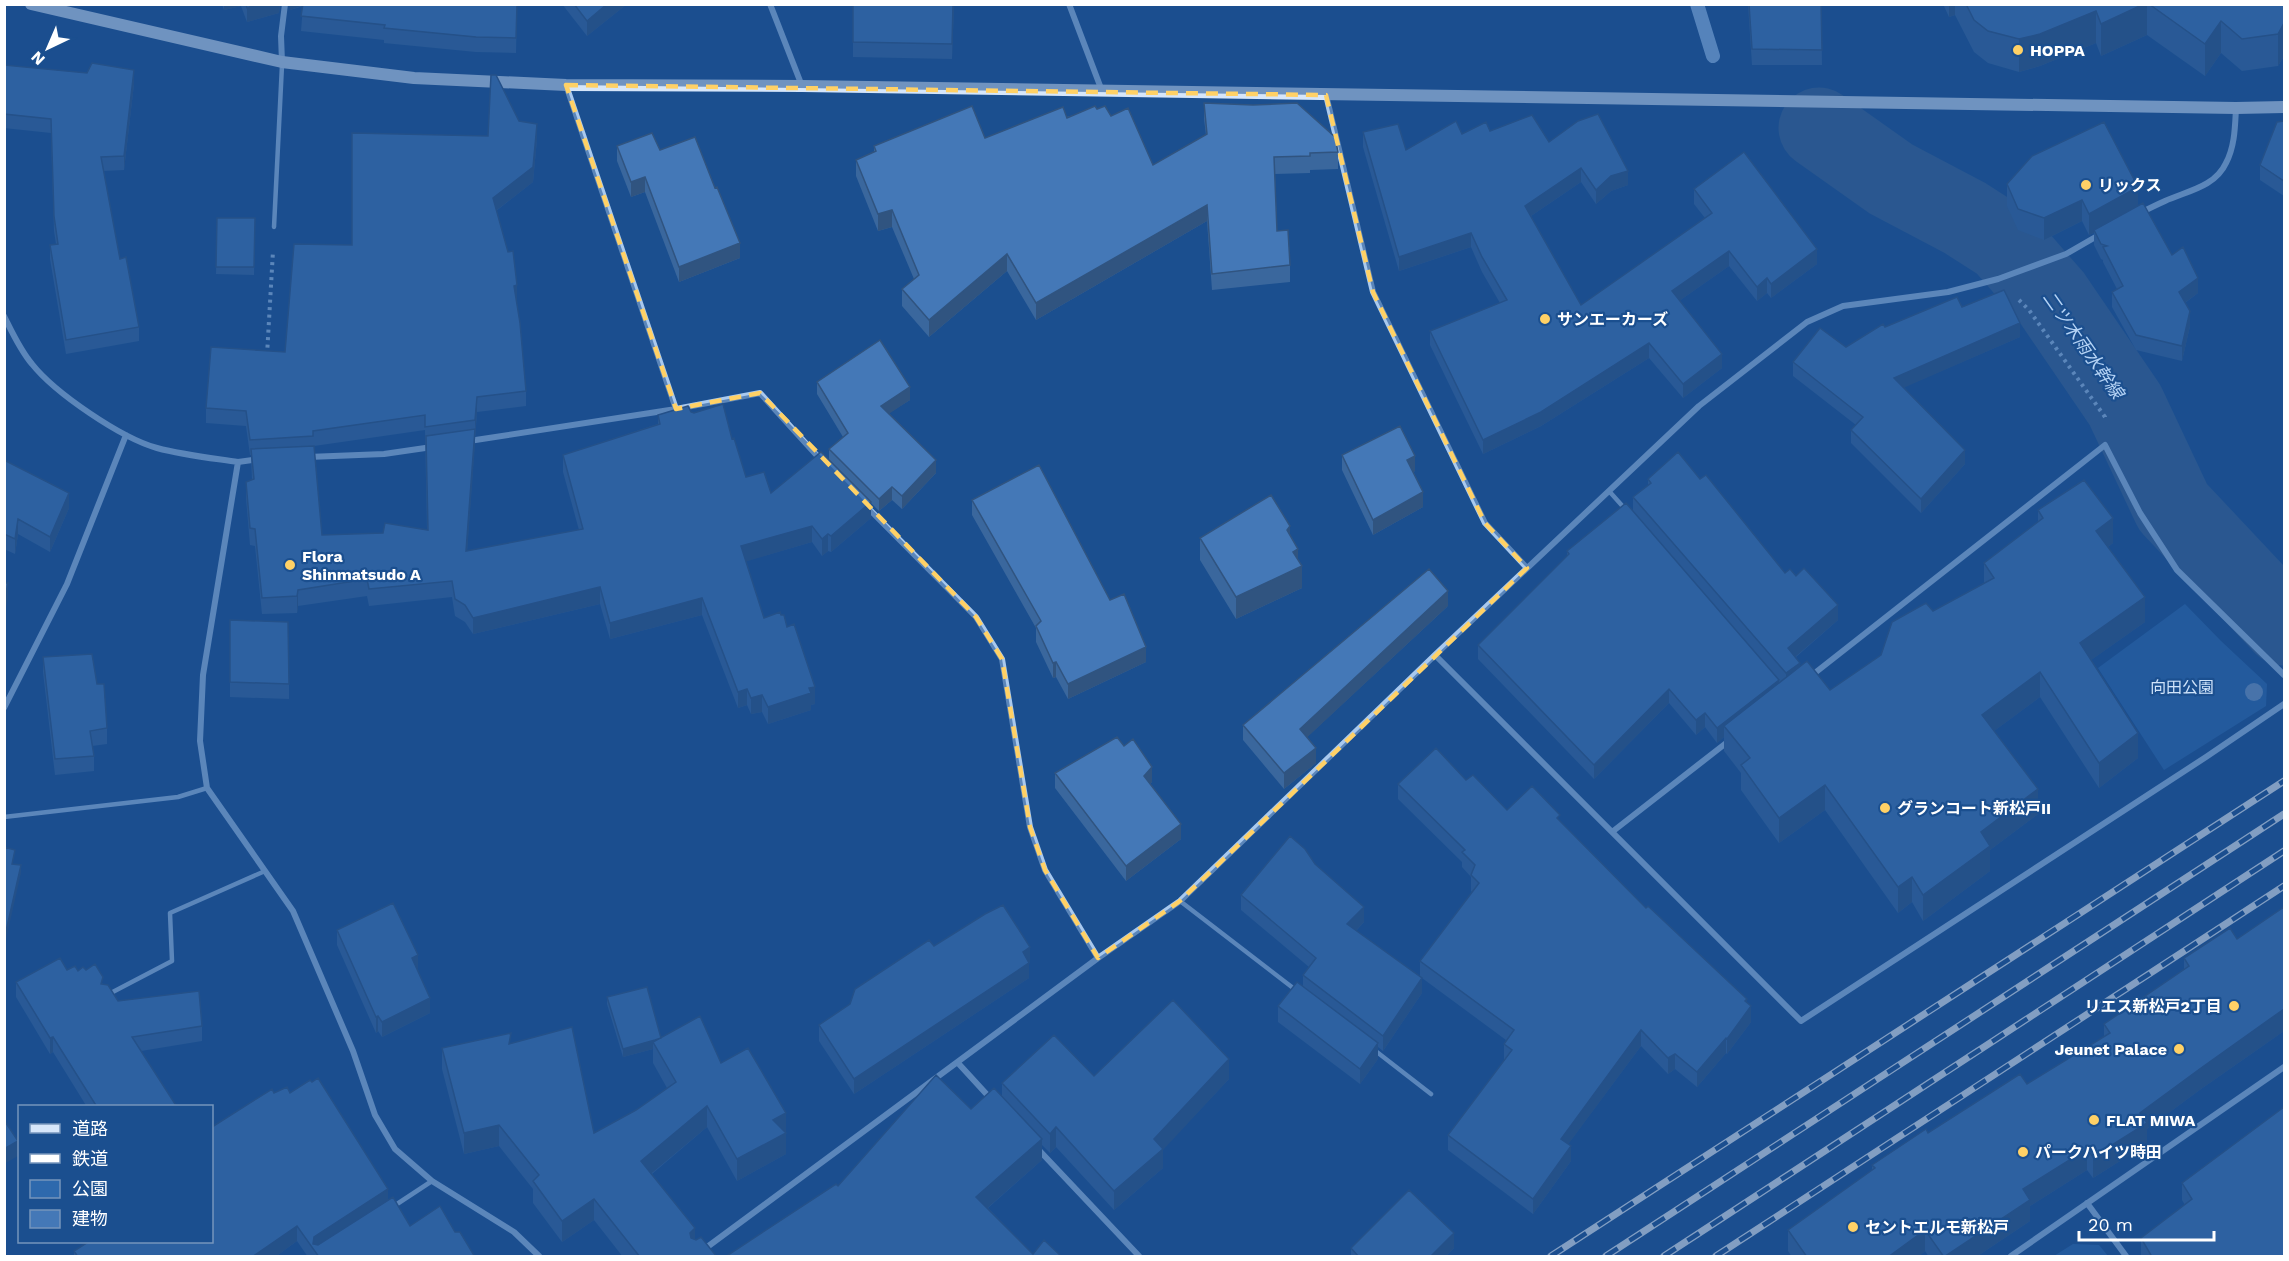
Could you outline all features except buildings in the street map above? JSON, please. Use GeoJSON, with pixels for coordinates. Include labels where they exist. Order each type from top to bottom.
{"type":"FeatureCollection","features":[{"type":"Feature","properties":{"kind":"street"},"geometry":{"type":"LineString","coordinates":[[31,4],[282,62],[414,78],[566,85],[802,86],[2284,107]]}},
{"type":"Feature","properties":{"kind":"street"},"geometry":{"type":"LineString","coordinates":[[282,62],[281,36],[285,4]]}},
{"type":"Feature","properties":{"kind":"street"},"geometry":{"type":"LineString","coordinates":[[770,4],[802,86]]}},
{"type":"Feature","properties":{"kind":"street"},"geometry":{"type":"LineString","coordinates":[[1069,4],[1102,91]]}},
{"type":"Feature","properties":{"kind":"street"},"geometry":{"type":"LineString","coordinates":[[566,85],[676,409]]}},
{"type":"Feature","properties":{"kind":"street"},"geometry":{"type":"LineString","coordinates":[[1326,95],[1373,292],[1485,523],[1527,568]]}},
{"type":"Feature","properties":{"kind":"street"},"geometry":{"type":"LineString","coordinates":[[2136,215],[2166,200],[2193,192],[2210,182],[2226,165],[2233,143],[2236,108]]}},
{"type":"Feature","properties":{"kind":"street"},"geometry":{"type":"LineString","coordinates":[[695,1257],[1098,958],[1180,901],[1435,655],[1699,406],[1807,322],[1843,306],[1948,291],[1998,279],[2066,254],[2107,231]]}},
{"type":"Feature","properties":{"kind":"street"},"geometry":{"type":"LineString","coordinates":[[4,316],[31,364],[60,393],[126,435],[154,447],[192,456],[238,462],[271,458]]}},
{"type":"Feature","properties":{"kind":"street"},"geometry":{"type":"LineString","coordinates":[[466,442],[676,409],[760,393],[793,432],[826,465]]}},
{"type":"Feature","properties":{"kind":"street"},"geometry":{"type":"LineString","coordinates":[[4,708],[67,584],[126,435]]}},
{"type":"Feature","properties":{"kind":"street"},"geometry":{"type":"LineString","coordinates":[[305,457],[384,454],[443,445]]}},
{"type":"Feature","properties":{"kind":"street"},"geometry":{"type":"LineString","coordinates":[[1805,681],[2105,445],[2140,513],[2177,570],[2284,675]]}},
{"type":"Feature","properties":{"kind":"street"},"geometry":{"type":"LineString","coordinates":[[238,462],[203,675],[200,741],[207,788],[293,911],[353,1051],[375,1115],[395,1149],[432,1181],[514,1232],[539,1257]]}},
{"type":"Feature","properties":{"kind":"street"},"geometry":{"type":"LineString","coordinates":[[860,499],[976,617],[1002,659],[1030,827],[1045,870],[1098,958]]}},
{"type":"Feature","properties":{"kind":"street"},"geometry":{"type":"LineString","coordinates":[[1435,655],[1801,1021],[2284,704]]}},
{"type":"Feature","properties":{"kind":"street"},"geometry":{"type":"LineString","coordinates":[[1612,832],[1741,732]]}},
{"type":"Feature","properties":{"kind":"street"},"geometry":{"type":"LineString","coordinates":[[957,1063],[996,1105]]}},
{"type":"Feature","properties":{"kind":"street"},"geometry":{"type":"LineString","coordinates":[[2011,1257],[2284,1067]]}},
{"type":"Feature","properties":{"kind":"street"},"geometry":{"type":"LineString","coordinates":[[1035,1147],[1139,1257]]}},
{"type":"Feature","properties":{"kind":"street"},"geometry":{"type":"LineString","coordinates":[[2087,1203],[2126,1257]]}},
{"type":"Feature","properties":{"kind":"lane"},"geometry":{"type":"LineString","coordinates":[[274,227],[282,62]]}},
{"type":"Feature","properties":{"kind":"lane"},"geometry":{"type":"LineString","coordinates":[[1609,491],[1632,518]]}},
{"type":"Feature","properties":{"kind":"lane"},"geometry":{"type":"LineString","coordinates":[[4,817],[178,797],[207,788]]}},
{"type":"Feature","properties":{"kind":"lane"},"geometry":{"type":"LineString","coordinates":[[105,996],[172,962],[170,913],[265,870]]}},
{"type":"Feature","properties":{"kind":"lane"},"geometry":{"type":"LineString","coordinates":[[1180,901],[1301,994]]}},
{"type":"Feature","properties":{"kind":"lane"},"geometry":{"type":"LineString","coordinates":[[1366,1044],[1431,1094]]}},
{"type":"Feature","properties":{"kind":"lane"},"geometry":{"type":"LineString","coordinates":[[384,1213],[432,1181]]}},
{"type":"Feature","properties":{"kind":"path"},"geometry":{"type":"LineString","coordinates":[[266,358],[274,227]]}},
{"type":"Feature","properties":{"kind":"path"},"geometry":{"type":"LineString","coordinates":[[1998,279],[2029,310],[2105,417],[2105,445]]}},
{"type":"Feature","properties":{"kind":"highlighted area"},"geometry":{"type":"Polygon","coordinates":[[[566,85],[1326,95],[1373,292],[1485,523],[1527,568],[1180,901],[1098,958],[1045,870],[1030,827],[1002,659],[976,617],[760,393],[676,409],[566,85]]]}},
{"type":"Feature","properties":{"kind":"green space","name":"向田公園"},"geometry":{"type":"Polygon","coordinates":[[[2185,604],[2267,684],[2266,706],[2164,770],[2098,668],[2185,604]]]}},
{"type":"Feature","properties":{"kind":"green space"},"geometry":{"type":"Polygon","coordinates":[[[2073,1244],[2099,1245],[2108,1256],[2054,1256],[2073,1244]]]}},
{"type":"Feature","properties":{"kind":"waterway","name":"二ツ木雨水幹線"},"geometry":{"type":"LineString","coordinates":[[1697,4],[1713,56]]}},
{"type":"Feature","properties":{"kind":"waterway","name":"二ツ木雨水幹線"},"geometry":{"type":"LineString","coordinates":[[1819,128],[1891,179],[1965,218],[2004,243],[2052,298],[2125,405],[2173,507],[2284,625]]}},
{"type":"Feature","properties":{"kind":"railway"},"geometry":{"type":"LineString","coordinates":[[1551,1256],[2284,781]]}},
{"type":"Feature","properties":{"kind":"railway"},"geometry":{"type":"LineString","coordinates":[[1606,1256],[2284,814]]}},
{"type":"Feature","properties":{"kind":"railway"},"geometry":{"type":"LineString","coordinates":[[1664,1256],[2284,851]]}},
{"type":"Feature","properties":{"kind":"railway"},"geometry":{"type":"LineString","coordinates":[[1716,1256],[2284,886]]}},
{"type":"Feature","properties":{"kind":"place","name":"HOPPA"},"geometry":{"type":"Point","coordinates":[2018,50]}},
{"type":"Feature","properties":{"kind":"place","name":"リックス"},"geometry":{"type":"Point","coordinates":[2086,185]}},
{"type":"Feature","properties":{"kind":"place","name":"サンエーカーズ"},"geometry":{"type":"Point","coordinates":[1545,319]}},
{"type":"Feature","properties":{"kind":"place","name":"Flora Shinmatsudo A"},"geometry":{"type":"Point","coordinates":[290,565]}},
{"type":"Feature","properties":{"kind":"place","name":"グランコート新松戸II"},"geometry":{"type":"Point","coordinates":[1885,808]}},
{"type":"Feature","properties":{"kind":"place","name":"リエス新松戸2丁目"},"geometry":{"type":"Point","coordinates":[2234,1006]}},
{"type":"Feature","properties":{"kind":"place","name":"Jeunet Palace"},"geometry":{"type":"Point","coordinates":[2179,1049]}},
{"type":"Feature","properties":{"kind":"place","name":"FLAT MIWA"},"geometry":{"type":"Point","coordinates":[2094,1120]}},
{"type":"Feature","properties":{"kind":"place","name":"パークハイツ時田"},"geometry":{"type":"Point","coordinates":[2023,1152]}},
{"type":"Feature","properties":{"kind":"place","name":"セントエルモ新松戸"},"geometry":{"type":"Point","coordinates":[1853,1227]}}]}
